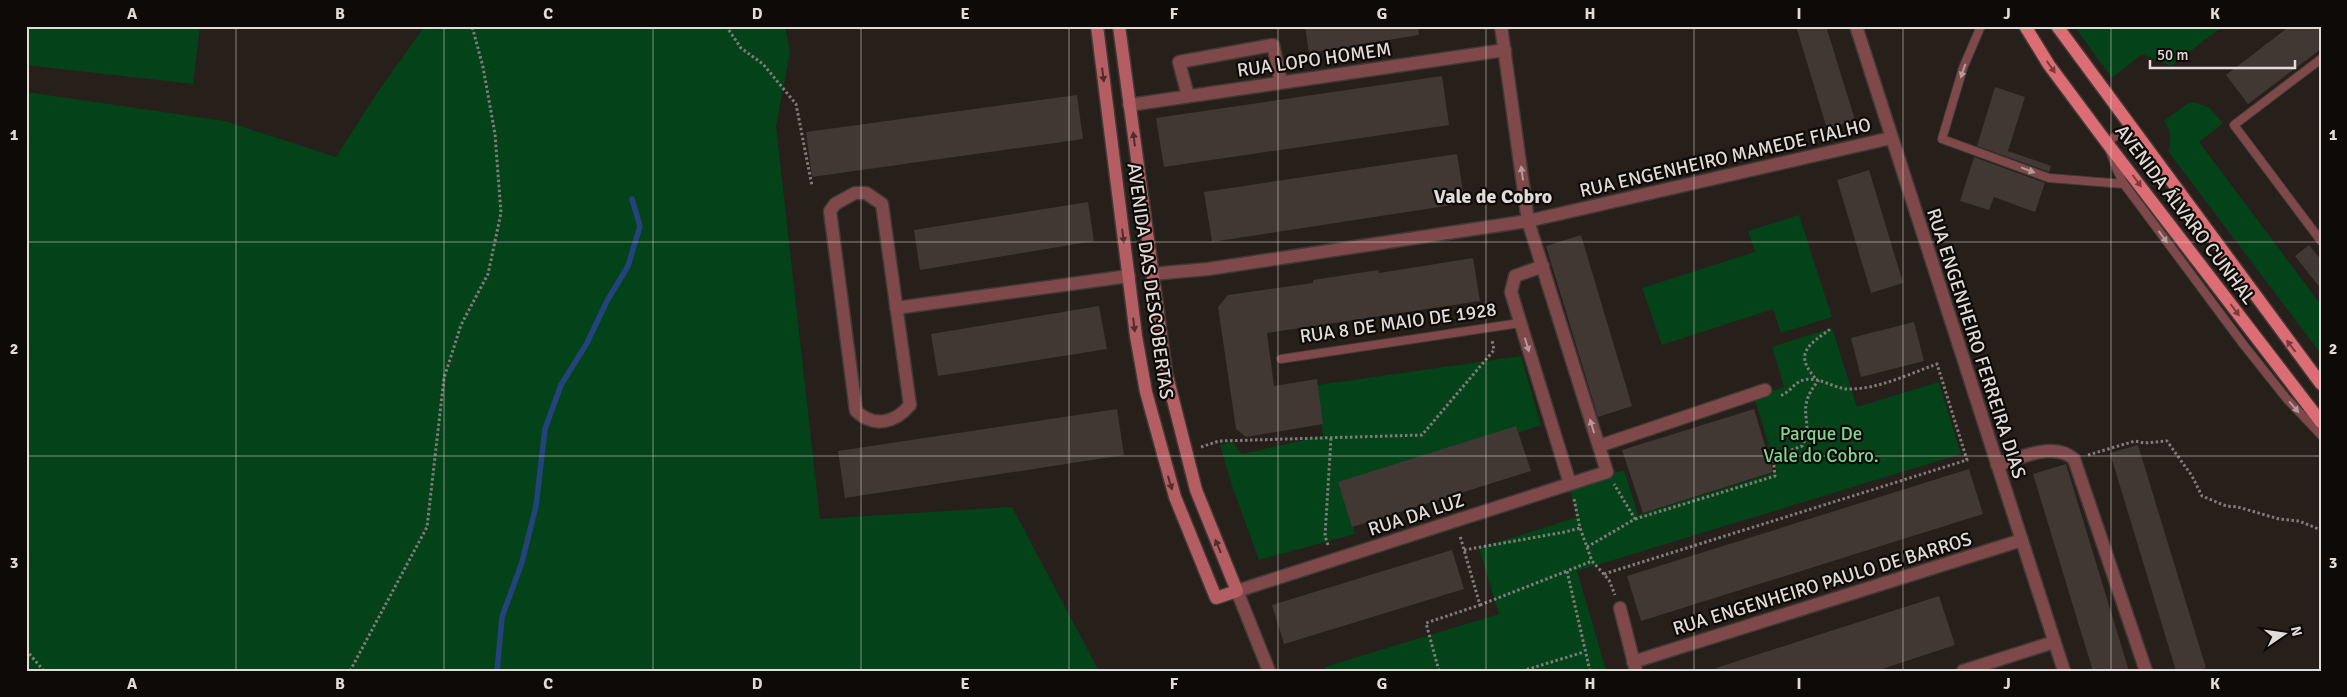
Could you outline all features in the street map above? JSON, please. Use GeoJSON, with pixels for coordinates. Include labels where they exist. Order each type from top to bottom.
{"type":"FeatureCollection","features":[{"type":"Feature","properties":{"kind":"main road","name":"AVENIDA ÁLVARO CUNHAL"},"geometry":{"type":"LineString","coordinates":[[2025,26],[2049,65],[2107,143],[2321,422]]}},
{"type":"Feature","properties":{"kind":"main road","name":"AVENIDA ÁLVARO CUNHAL"},"geometry":{"type":"LineString","coordinates":[[2057,26],[2321,384]]}},
{"type":"Feature","properties":{"kind":"street","name":"AVENIDA DAS DESCOBERTAS"},"geometry":{"type":"LineString","coordinates":[[1097,26],[1136,336],[1146,392],[1175,497],[1216,598],[1237,591]]}},
{"type":"Feature","properties":{"kind":"street","name":"AVENIDA DAS DESCOBERTAS"},"geometry":{"type":"LineString","coordinates":[[1119,26],[1164,363],[1178,426],[1200,498],[1269,671]]}},
{"type":"Feature","properties":{"kind":"street"},"geometry":{"type":"LineString","coordinates":[[1502,26],[1528,221],[1607,472]]}},
{"type":"Feature","properties":{"kind":"street","name":"RUA ENGENHEIRO FERREIRA DIAS"},"geometry":{"type":"LineString","coordinates":[[1856,26],[2064,671]]}},
{"type":"Feature","properties":{"kind":"street"},"geometry":{"type":"LineString","coordinates":[[1188,96],[1179,62],[1273,46],[1281,82]]}},
{"type":"Feature","properties":{"kind":"street","name":"RUA LOPO HOMEM"},"geometry":{"type":"LineString","coordinates":[[1129,104],[1505,50]]}},
{"type":"Feature","properties":{"kind":"street","name":"RUA ENGENHEIRO MAMEDE FIALHO"},"geometry":{"type":"LineString","coordinates":[[1152,274],[1208,269],[1528,221],[1891,138]]}},
{"type":"Feature","properties":{"kind":"street"},"geometry":{"type":"LineString","coordinates":[[855,193],[866,193],[882,204],[896,308],[910,405],[900,417],[893,420],[870,420],[856,411],[830,211],[835,204],[855,193]]}},
{"type":"Feature","properties":{"kind":"street","name":"RUA 8 DE MAIO DE 1928"},"geometry":{"type":"LineString","coordinates":[[1543,266],[1516,276],[1511,292],[1570,484]]}},
{"type":"Feature","properties":{"kind":"street"},"geometry":{"type":"LineString","coordinates":[[896,308],[1152,274]]}},
{"type":"Feature","properties":{"kind":"street"},"geometry":{"type":"LineString","coordinates":[[1599,446],[1765,390]]}},
{"type":"Feature","properties":{"kind":"street"},"geometry":{"type":"LineString","coordinates":[[1997,465],[2050,450],[2067,453],[2074,459],[2146,671]]}},
{"type":"Feature","properties":{"kind":"street","name":"RUA DA LUZ"},"geometry":{"type":"LineString","coordinates":[[1237,591],[1607,472]]}},
{"type":"Feature","properties":{"kind":"street","name":"RUA ENGENHEIRO PAULO DE BARROS"},"geometry":{"type":"LineString","coordinates":[[1634,666],[2022,540]]}},
{"type":"Feature","properties":{"kind":"street"},"geometry":{"type":"LineString","coordinates":[[1620,608],[1634,666]]}},
{"type":"Feature","properties":{"kind":"street"},"geometry":{"type":"LineString","coordinates":[[1963,671],[2054,642]]}},
{"type":"Feature","properties":{"kind":"lane"},"geometry":{"type":"LineString","coordinates":[[1981,26],[1963,68],[1942,139],[2049,178],[2124,184]]}},
{"type":"Feature","properties":{"kind":"lane"},"geometry":{"type":"LineString","coordinates":[[2321,59],[2234,125],[2321,241]]}},
{"type":"Feature","properties":{"kind":"lane"},"geometry":{"type":"LineString","coordinates":[[2129,125],[2107,143],[2116,170],[2124,184],[2243,344],[2286,398],[2321,435]]}},
{"type":"Feature","properties":{"kind":"lane","name":"RUA 8 DE MAIO DE 1928"},"geometry":{"type":"LineString","coordinates":[[1281,359],[1520,323]]}},
{"type":"Feature","properties":{"kind":"path"},"geometry":{"type":"LineString","coordinates":[[350,671],[428,528],[444,378],[461,325],[488,274],[501,213],[494,134],[482,67],[472,26]]}},
{"type":"Feature","properties":{"kind":"path"},"geometry":{"type":"LineString","coordinates":[[726,26],[741,48],[763,64],[796,104],[812,186]]}},
{"type":"Feature","properties":{"kind":"path"},"geometry":{"type":"LineString","coordinates":[[1196,448],[1218,441],[1422,435],[1494,350],[1490,328]]}},
{"type":"Feature","properties":{"kind":"path"},"geometry":{"type":"LineString","coordinates":[[1818,381],[1806,369],[1803,360],[1805,351],[1810,343],[1832,328]]}},
{"type":"Feature","properties":{"kind":"path"},"geometry":{"type":"LineString","coordinates":[[1604,574],[1967,460],[1938,364],[1870,387],[1858,389],[1846,389],[1805,379],[1783,395],[1775,397],[1765,390]]}},
{"type":"Feature","properties":{"kind":"path"},"geometry":{"type":"LineString","coordinates":[[1587,547],[1635,519],[1776,476],[1773,457],[1802,446],[1807,436],[1805,404],[1808,394],[1818,381]]}},
{"type":"Feature","properties":{"kind":"path"},"geometry":{"type":"LineString","coordinates":[[1331,438],[1325,536],[1332,560]]}},
{"type":"Feature","properties":{"kind":"path"},"geometry":{"type":"LineString","coordinates":[[2074,459],[2135,441],[2144,443],[2167,441],[2192,476],[2202,496],[2226,506],[2238,507],[2279,519],[2298,521],[2321,530]]}},
{"type":"Feature","properties":{"kind":"path"},"geometry":{"type":"LineString","coordinates":[[1607,472],[1635,519]]}},
{"type":"Feature","properties":{"kind":"path"},"geometry":{"type":"LineString","coordinates":[[1570,484],[1580,528],[1592,561],[1609,580],[1620,608]]}},
{"type":"Feature","properties":{"kind":"path"},"geometry":{"type":"LineString","coordinates":[[1455,521],[1480,605]]}},
{"type":"Feature","properties":{"kind":"path"},"geometry":{"type":"LineString","coordinates":[[1464,550],[1546,536],[1580,528]]}},
{"type":"Feature","properties":{"kind":"path"},"geometry":{"type":"LineString","coordinates":[[1439,671],[1426,623],[1480,605],[1592,561]]}},
{"type":"Feature","properties":{"kind":"path"},"geometry":{"type":"LineString","coordinates":[[1567,571],[1584,652],[1590,671]]}},
{"type":"Feature","properties":{"kind":"path"},"geometry":{"type":"LineString","coordinates":[[26,650],[44,671]]}},
{"type":"Feature","properties":{"kind":"path"},"geometry":{"type":"LineString","coordinates":[[1522,671],[1584,652]]}},
{"type":"Feature","properties":{"kind":"green space"},"geometry":{"type":"Polygon","coordinates":[[[26,26],[200,26],[193,84],[26,65],[26,26]]]}},
{"type":"Feature","properties":{"kind":"green space"},"geometry":{"type":"Polygon","coordinates":[[[425,26],[785,26],[790,52],[776,126],[820,519],[1012,507],[1099,671],[26,671],[26,92],[225,121],[336,157],[379,90],[425,26]]]}},
{"type":"Feature","properties":{"kind":"green space"},"geometry":{"type":"Polygon","coordinates":[[[2074,26],[2223,26],[2171,66],[2142,54],[2112,78],[2074,26]]]}},
{"type":"Feature","properties":{"kind":"green space"},"geometry":{"type":"Polygon","coordinates":[[[2193,102],[2208,107],[2223,123],[2199,142],[2321,305],[2321,354],[2168,151],[2170,136],[2164,121],[2187,104],[2193,102]]]}},
{"type":"Feature","properties":{"kind":"green space"},"geometry":{"type":"Polygon","coordinates":[[[1799,215],[1832,317],[1781,333],[1773,309],[1662,345],[1642,288],[1755,252],[1748,231],[1799,215]]]}},
{"type":"Feature","properties":{"kind":"green space","name":"Parque De Vale do Cobro."},"geometry":{"type":"Polygon","coordinates":[[[1832,328],[1857,407],[1939,382],[1961,454],[1577,571],[1606,670],[1327,671],[1325,667],[1499,614],[1479,548],[1578,517],[1569,487],[1624,470],[1638,515],[1777,472],[1754,396],[1784,387],[1772,347],[1832,328]]]}},
{"type":"Feature","properties":{"kind":"green space"},"geometry":{"type":"Polygon","coordinates":[[[1521,356],[1541,425],[1344,491],[1355,534],[1259,560],[1231,483],[1220,445],[1232,442],[1242,454],[1323,436],[1318,385],[1521,356]]]}},
{"type":"Feature","properties":{"kind":"building"},"geometry":{"type":"Polygon","coordinates":[[[1305,26],[1418,26],[1419,35],[1309,53],[1305,26]]]}},
{"type":"Feature","properties":{"kind":"building"},"geometry":{"type":"Polygon","coordinates":[[[1796,26],[1826,26],[1855,120],[1827,129],[1796,26]]]}},
{"type":"Feature","properties":{"kind":"building"},"geometry":{"type":"Polygon","coordinates":[[[2290,26],[2317,26],[2321,31],[2321,49],[2248,104],[2226,75],[2290,26]]]}},
{"type":"Feature","properties":{"kind":"building"},"geometry":{"type":"Polygon","coordinates":[[[1442,76],[1449,125],[1164,167],[1156,118],[1442,76]]]}},
{"type":"Feature","properties":{"kind":"building"},"geometry":{"type":"Polygon","coordinates":[[[1995,87],[2025,97],[2008,151],[2051,166],[2049,172],[1977,146],[1995,87]]]}},
{"type":"Feature","properties":{"kind":"building"},"geometry":{"type":"Polygon","coordinates":[[[1077,95],[1083,139],[812,177],[806,132],[1077,95]]]}},
{"type":"Feature","properties":{"kind":"building"},"geometry":{"type":"Polygon","coordinates":[[[1457,154],[1465,203],[1212,242],[1204,192],[1457,154]]]}},
{"type":"Feature","properties":{"kind":"building"},"geometry":{"type":"Polygon","coordinates":[[[1974,157],[2045,183],[2035,212],[1994,197],[1989,210],[1960,201],[1974,157]]]}},
{"type":"Feature","properties":{"kind":"building"},"geometry":{"type":"Polygon","coordinates":[[[1869,170],[1903,283],[1871,293],[1837,180],[1869,170]]]}},
{"type":"Feature","properties":{"kind":"building"},"geometry":{"type":"Polygon","coordinates":[[[1088,202],[1094,241],[920,270],[914,230],[1088,202]]]}},
{"type":"Feature","properties":{"kind":"building"},"geometry":{"type":"Polygon","coordinates":[[[1581,235],[1632,406],[1598,417],[1546,246],[1581,235]]]}},
{"type":"Feature","properties":{"kind":"building"},"geometry":{"type":"Polygon","coordinates":[[[2309,245],[2321,260],[2321,289],[2295,256],[2309,245]]]}},
{"type":"Feature","properties":{"kind":"building"},"geometry":{"type":"Polygon","coordinates":[[[1473,258],[1480,301],[1267,333],[1274,386],[1317,379],[1323,424],[1246,437],[1236,429],[1218,307],[1228,295],[1313,283],[1313,280],[1378,270],[1379,273],[1473,258]]]}},
{"type":"Feature","properties":{"kind":"building"},"geometry":{"type":"Polygon","coordinates":[[[1099,306],[1107,349],[938,376],[931,334],[1099,306]]]}},
{"type":"Feature","properties":{"kind":"building"},"geometry":{"type":"Polygon","coordinates":[[[1914,322],[1924,361],[1861,377],[1851,338],[1914,322]]]}},
{"type":"Feature","properties":{"kind":"building"},"geometry":{"type":"Polygon","coordinates":[[[1117,409],[1124,455],[845,498],[838,451],[1117,409]]]}},
{"type":"Feature","properties":{"kind":"building"},"geometry":{"type":"Polygon","coordinates":[[[1754,409],[1773,472],[1643,513],[1622,450],[1754,409]]]}},
{"type":"Feature","properties":{"kind":"building"},"geometry":{"type":"Polygon","coordinates":[[[1516,426],[1531,471],[1352,527],[1338,482],[1516,426]]]}},
{"type":"Feature","properties":{"kind":"building"},"geometry":{"type":"Polygon","coordinates":[[[2138,445],[2206,668],[2195,671],[2176,671],[2110,453],[2138,445]]]}},
{"type":"Feature","properties":{"kind":"building"},"geometry":{"type":"Polygon","coordinates":[[[2066,464],[2129,671],[2093,671],[2084,642],[2033,474],[2066,464]]]}},
{"type":"Feature","properties":{"kind":"building"},"geometry":{"type":"Polygon","coordinates":[[[1969,469],[1983,514],[1641,621],[1627,576],[1969,469]]]}},
{"type":"Feature","properties":{"kind":"building"},"geometry":{"type":"Polygon","coordinates":[[[1452,550],[1464,589],[1284,644],[1272,605],[1452,550]]]}},
{"type":"Feature","properties":{"kind":"building"},"geometry":{"type":"Polygon","coordinates":[[[1939,596],[1955,645],[1876,671],[1717,671],[1716,668],[1939,596]]]}},
{"type":"Feature","properties":{"kind":"waterway"},"geometry":{"type":"LineString","coordinates":[[497,671],[502,617],[522,562],[536,506],[545,429],[561,385],[587,343],[607,301],[628,266],[640,226],[632,199]]}},
{"type":"Feature","properties":{"kind":"district","name":"Vale de Cobro"},"geometry":{"type":"Point","coordinates":[1493,196]}}]}
